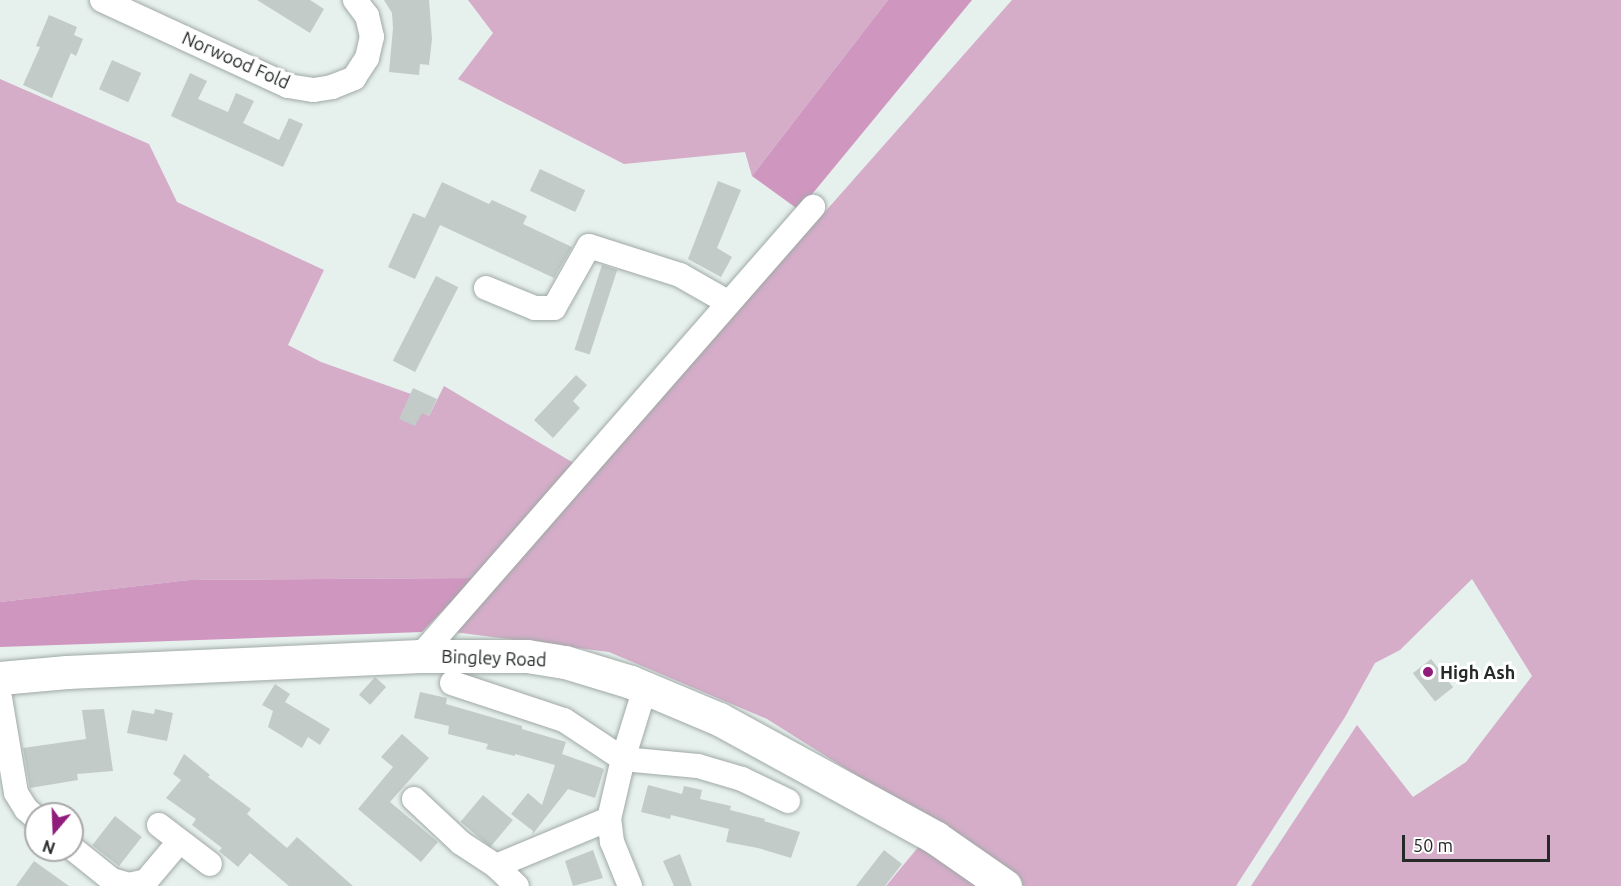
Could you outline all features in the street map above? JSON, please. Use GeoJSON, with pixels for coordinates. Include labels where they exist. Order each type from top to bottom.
{"type":"FeatureCollection","features":[{"type":"Feature","properties":{"kind":"street","name":"Norwood Fold"},"geometry":{"type":"LineString","coordinates":[[102,0],[288,86],[314,90],[332,87],[354,78],[367,58],[372,37],[368,16],[356,0]]}},
{"type":"Feature","properties":{"kind":"street"},"geometry":{"type":"LineString","coordinates":[[420,656],[813,207]]}},
{"type":"Feature","properties":{"kind":"street"},"geometry":{"type":"LineString","coordinates":[[486,288],[535,308],[554,308],[589,246],[680,275],[729,303]]}},
{"type":"Feature","properties":{"kind":"street","name":"Bingley Road"},"geometry":{"type":"LineString","coordinates":[[0,678],[67,672],[420,656],[527,656],[565,662],[645,688],[719,719],[763,741],[936,838],[1005,886]]}},
{"type":"Feature","properties":{"kind":"street"},"geometry":{"type":"LineString","coordinates":[[452,683],[564,720],[623,759],[698,766],[742,779],[788,801]]}},
{"type":"Feature","properties":{"kind":"street"},"geometry":{"type":"LineString","coordinates":[[630,886],[612,842],[609,819],[623,759],[645,688]]}},
{"type":"Feature","properties":{"kind":"street"},"geometry":{"type":"LineString","coordinates":[[0,698],[16,793],[24,806]]}},
{"type":"Feature","properties":{"kind":"street"},"geometry":{"type":"LineString","coordinates":[[414,799],[461,843],[496,866],[517,886]]}},
{"type":"Feature","properties":{"kind":"street"},"geometry":{"type":"LineString","coordinates":[[496,866],[609,819]]}},
{"type":"Feature","properties":{"kind":"street"},"geometry":{"type":"LineString","coordinates":[[159,825],[210,864]]}},
{"type":"Feature","properties":{"kind":"street"},"geometry":{"type":"LineString","coordinates":[[84,858],[112,880],[129,885],[146,880],[179,842]]}},
{"type":"Feature","properties":{"kind":"shaded area"},"geometry":{"type":"Polygon","coordinates":[[[468,0],[888,0],[752,176],[745,152],[624,164],[458,79],[493,33],[468,0]]]}},
{"type":"Feature","properties":{"kind":"shaded area"},"geometry":{"type":"Polygon","coordinates":[[[888,0],[972,0],[799,210],[752,176],[888,0]]]}},
{"type":"Feature","properties":{"kind":"shaded area"},"geometry":{"type":"Polygon","coordinates":[[[1012,0],[1621,0],[1621,886],[1251,886],[1357,725],[1413,797],[1466,762],[1532,676],[1472,579],[1400,650],[1375,663],[1345,717],[1236,886],[1024,886],[948,833],[767,719],[609,652],[454,632],[1012,0]]]}},
{"type":"Feature","properties":{"kind":"shaded area"},"geometry":{"type":"Polygon","coordinates":[[[0,79],[149,144],[177,202],[324,270],[288,345],[321,362],[411,394],[406,405],[429,416],[444,386],[577,465],[474,578],[189,580],[0,602],[0,79]]]}},
{"type":"Feature","properties":{"kind":"shaded area"},"geometry":{"type":"Polygon","coordinates":[[[474,578],[422,632],[0,647],[0,602],[189,580],[474,578]]]}},
{"type":"Feature","properties":{"kind":"shaded area"},"geometry":{"type":"Polygon","coordinates":[[[920,845],[993,886],[886,886],[920,845]]]}},
{"type":"Feature","properties":{"kind":"building"},"geometry":{"type":"Polygon","coordinates":[[[257,0],[310,0],[324,9],[310,33],[257,0]]]}},
{"type":"Feature","properties":{"kind":"building"},"geometry":{"type":"Polygon","coordinates":[[[384,0],[429,0],[432,39],[429,65],[420,64],[419,75],[389,72],[392,13],[384,0]]]}},
{"type":"Feature","properties":{"kind":"building"},"geometry":{"type":"Polygon","coordinates":[[[49,15],[77,27],[74,35],[83,39],[76,56],[71,53],[52,98],[23,85],[40,47],[36,46],[49,15]]]}},
{"type":"Feature","properties":{"kind":"building"},"geometry":{"type":"Polygon","coordinates":[[[112,60],[141,73],[128,102],[99,89],[112,60]]]}},
{"type":"Feature","properties":{"kind":"building"},"geometry":{"type":"Polygon","coordinates":[[[190,73],[207,81],[198,99],[228,112],[236,93],[254,101],[243,123],[279,140],[289,118],[303,124],[283,167],[171,116],[190,73]]]}},
{"type":"Feature","properties":{"kind":"building"},"geometry":{"type":"Polygon","coordinates":[[[540,169],[585,190],[575,212],[530,191],[540,169]]]}},
{"type":"Feature","properties":{"kind":"building"},"geometry":{"type":"Polygon","coordinates":[[[718,181],[741,190],[717,248],[732,257],[721,277],[688,259],[718,181]]]}},
{"type":"Feature","properties":{"kind":"building"},"geometry":{"type":"Polygon","coordinates":[[[442,182],[489,204],[492,200],[527,216],[523,224],[572,247],[554,278],[440,225],[415,279],[388,267],[413,213],[425,218],[442,182]]]}},
{"type":"Feature","properties":{"kind":"building"},"geometry":{"type":"Polygon","coordinates":[[[602,265],[617,270],[590,355],[574,350],[602,265]]]}},
{"type":"Feature","properties":{"kind":"building"},"geometry":{"type":"Polygon","coordinates":[[[436,276],[458,287],[415,372],[393,361],[436,276]]]}},
{"type":"Feature","properties":{"kind":"building"},"geometry":{"type":"Polygon","coordinates":[[[576,375],[587,385],[573,401],[580,408],[553,438],[534,420],[576,375]]]}},
{"type":"Feature","properties":{"kind":"building"},"geometry":{"type":"Polygon","coordinates":[[[413,388],[437,399],[429,416],[422,413],[415,426],[399,419],[413,388]]]}},
{"type":"Feature","properties":{"kind":"building","name":"High Ash"},"geometry":{"type":"Polygon","coordinates":[[[1431,659],[1453,687],[1435,702],[1413,673],[1431,659]]]}},
{"type":"Feature","properties":{"kind":"building"},"geometry":{"type":"Polygon","coordinates":[[[375,677],[386,687],[370,705],[359,695],[375,677]]]}},
{"type":"Feature","properties":{"kind":"building"},"geometry":{"type":"Polygon","coordinates":[[[275,684],[290,694],[285,702],[330,729],[320,745],[308,737],[302,748],[268,727],[273,711],[262,705],[275,684]]]}},
{"type":"Feature","properties":{"kind":"building"},"geometry":{"type":"Polygon","coordinates":[[[420,692],[447,698],[446,704],[522,726],[522,729],[566,742],[562,754],[604,769],[595,798],[568,789],[532,835],[533,831],[511,814],[528,793],[542,805],[555,765],[486,749],[488,744],[448,734],[449,726],[414,718],[420,692]]]}},
{"type":"Feature","properties":{"kind":"building"},"geometry":{"type":"Polygon","coordinates":[[[104,709],[113,771],[77,774],[78,780],[30,788],[23,748],[86,739],[82,710],[104,709]]]}},
{"type":"Feature","properties":{"kind":"building"},"geometry":{"type":"Polygon","coordinates":[[[155,709],[173,713],[167,741],[127,733],[132,710],[154,714],[155,709]]]}},
{"type":"Feature","properties":{"kind":"building"},"geometry":{"type":"Polygon","coordinates":[[[402,734],[429,758],[390,802],[438,842],[421,862],[358,809],[393,767],[381,757],[402,734]]]}},
{"type":"Feature","properties":{"kind":"building"},"geometry":{"type":"Polygon","coordinates":[[[184,754],[210,775],[208,777],[251,809],[247,814],[287,848],[297,837],[353,886],[289,886],[250,853],[238,867],[219,851],[222,848],[192,825],[196,819],[166,798],[181,780],[173,774],[184,754]]]}},
{"type":"Feature","properties":{"kind":"building"},"geometry":{"type":"Polygon","coordinates":[[[648,785],[682,794],[684,786],[702,790],[700,799],[731,806],[730,810],[765,819],[764,821],[800,832],[791,858],[758,848],[726,842],[729,829],[671,815],[670,819],[641,812],[648,785]]]}},
{"type":"Feature","properties":{"kind":"building"},"geometry":{"type":"Polygon","coordinates":[[[483,795],[513,820],[490,847],[461,822],[483,795]]]}},
{"type":"Feature","properties":{"kind":"building"},"geometry":{"type":"Polygon","coordinates":[[[115,816],[142,837],[119,866],[92,845],[115,816]]]}},
{"type":"Feature","properties":{"kind":"building"},"geometry":{"type":"Polygon","coordinates":[[[593,850],[603,878],[573,886],[565,861],[593,850]]]}},
{"type":"Feature","properties":{"kind":"building"},"geometry":{"type":"Polygon","coordinates":[[[884,850],[902,864],[885,886],[856,886],[884,850]]]}},
{"type":"Feature","properties":{"kind":"building"},"geometry":{"type":"Polygon","coordinates":[[[680,854],[692,886],[674,886],[663,861],[680,854]]]}},
{"type":"Feature","properties":{"kind":"building"},"geometry":{"type":"Polygon","coordinates":[[[35,862],[69,886],[16,886],[35,862]]]}},
{"type":"Feature","properties":{"kind":"place","name":"High Ash"},"geometry":{"type":"Point","coordinates":[1428,672]}}]}
